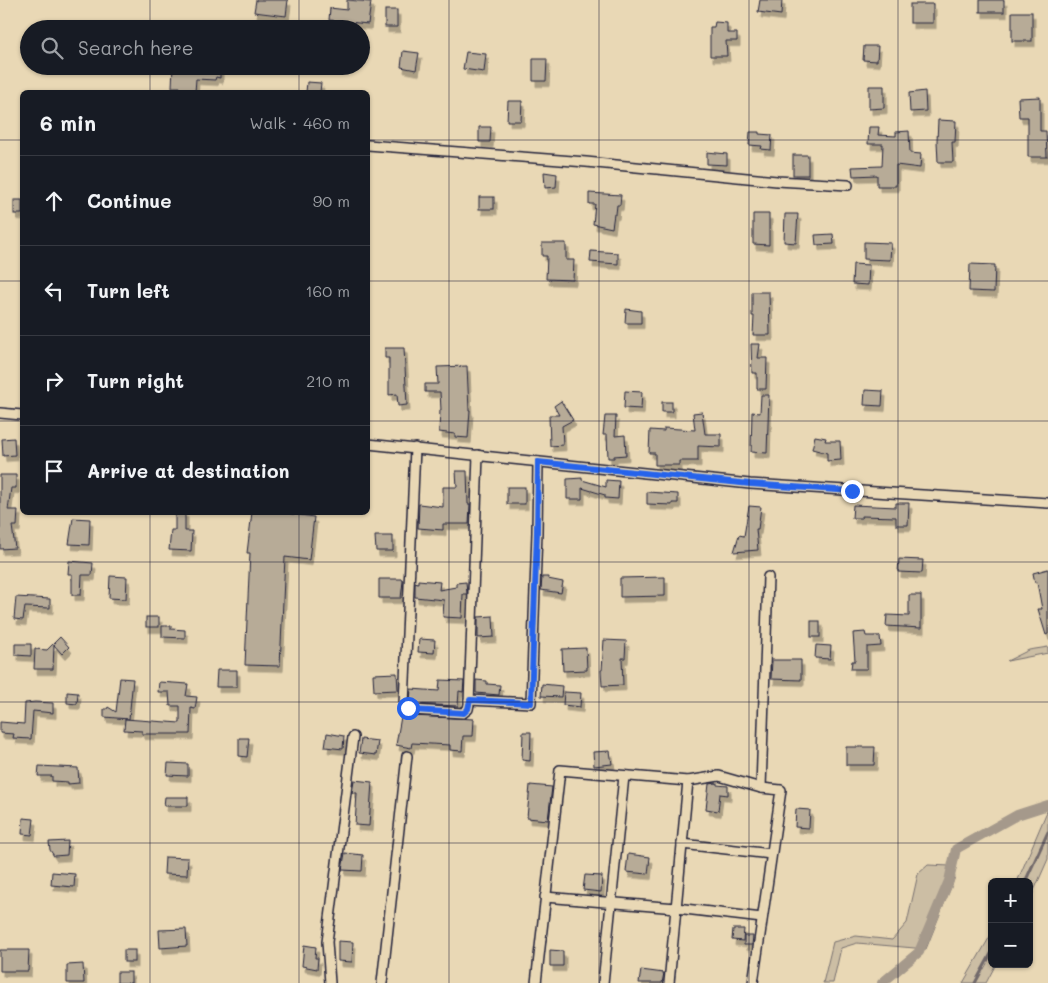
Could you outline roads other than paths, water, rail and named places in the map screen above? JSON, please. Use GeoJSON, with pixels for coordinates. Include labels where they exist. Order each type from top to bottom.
{"type":"FeatureCollection","features":[{"type":"Feature","properties":{"kind":"street"},"geometry":{"type":"LineString","coordinates":[[370,145],[586,162],[777,181],[848,185]]}},
{"type":"Feature","properties":{"kind":"street"},"geometry":{"type":"LineString","coordinates":[[0,413],[20,414]]}},
{"type":"Feature","properties":{"kind":"street"},"geometry":{"type":"LineString","coordinates":[[370,444],[750,484],[1048,503]]}},
{"type":"Feature","properties":{"kind":"street"},"geometry":{"type":"LineString","coordinates":[[415,448],[404,704],[412,710],[464,713],[468,709],[470,700],[478,455]]}},
{"type":"Feature","properties":{"kind":"street"},"geometry":{"type":"LineString","coordinates":[[470,700],[531,703],[538,462]]}},
{"type":"Feature","properties":{"kind":"street"},"geometry":{"type":"LineString","coordinates":[[761,788],[768,577]]}},
{"type":"Feature","properties":{"kind":"street"},"geometry":{"type":"LineString","coordinates":[[330,983],[327,942],[353,737]]}},
{"type":"Feature","properties":{"kind":"street"},"geometry":{"type":"LineString","coordinates":[[382,983],[407,756]]}},
{"type":"Feature","properties":{"kind":"street"},"geometry":{"type":"LineString","coordinates":[[536,983],[560,770],[688,781],[719,776],[761,788],[781,790],[753,983]]}},
{"type":"Feature","properties":{"kind":"street"},"geometry":{"type":"LineString","coordinates":[[603,983],[624,776]]}},
{"type":"Feature","properties":{"kind":"street"},"geometry":{"type":"LineString","coordinates":[[669,983],[688,781]]}},
{"type":"Feature","properties":{"kind":"street"},"geometry":{"type":"LineString","coordinates":[[682,844],[771,854]]}},
{"type":"Feature","properties":{"kind":"street"},"geometry":{"type":"LineString","coordinates":[[546,897],[676,908],[762,918]]}},
{"type":"Feature","properties":{"kind":"waterway"},"geometry":{"type":"LineString","coordinates":[[882,983],[919,952],[949,881],[956,849],[1017,815],[1048,805]]}},
{"type":"Feature","properties":{"kind":"waterway"},"geometry":{"type":"LineString","coordinates":[[1027,878],[1048,832]]}},
{"type":"Feature","properties":{"kind":"waterway"},"geometry":{"type":"LineString","coordinates":[[975,983],[988,959]]}}]}
